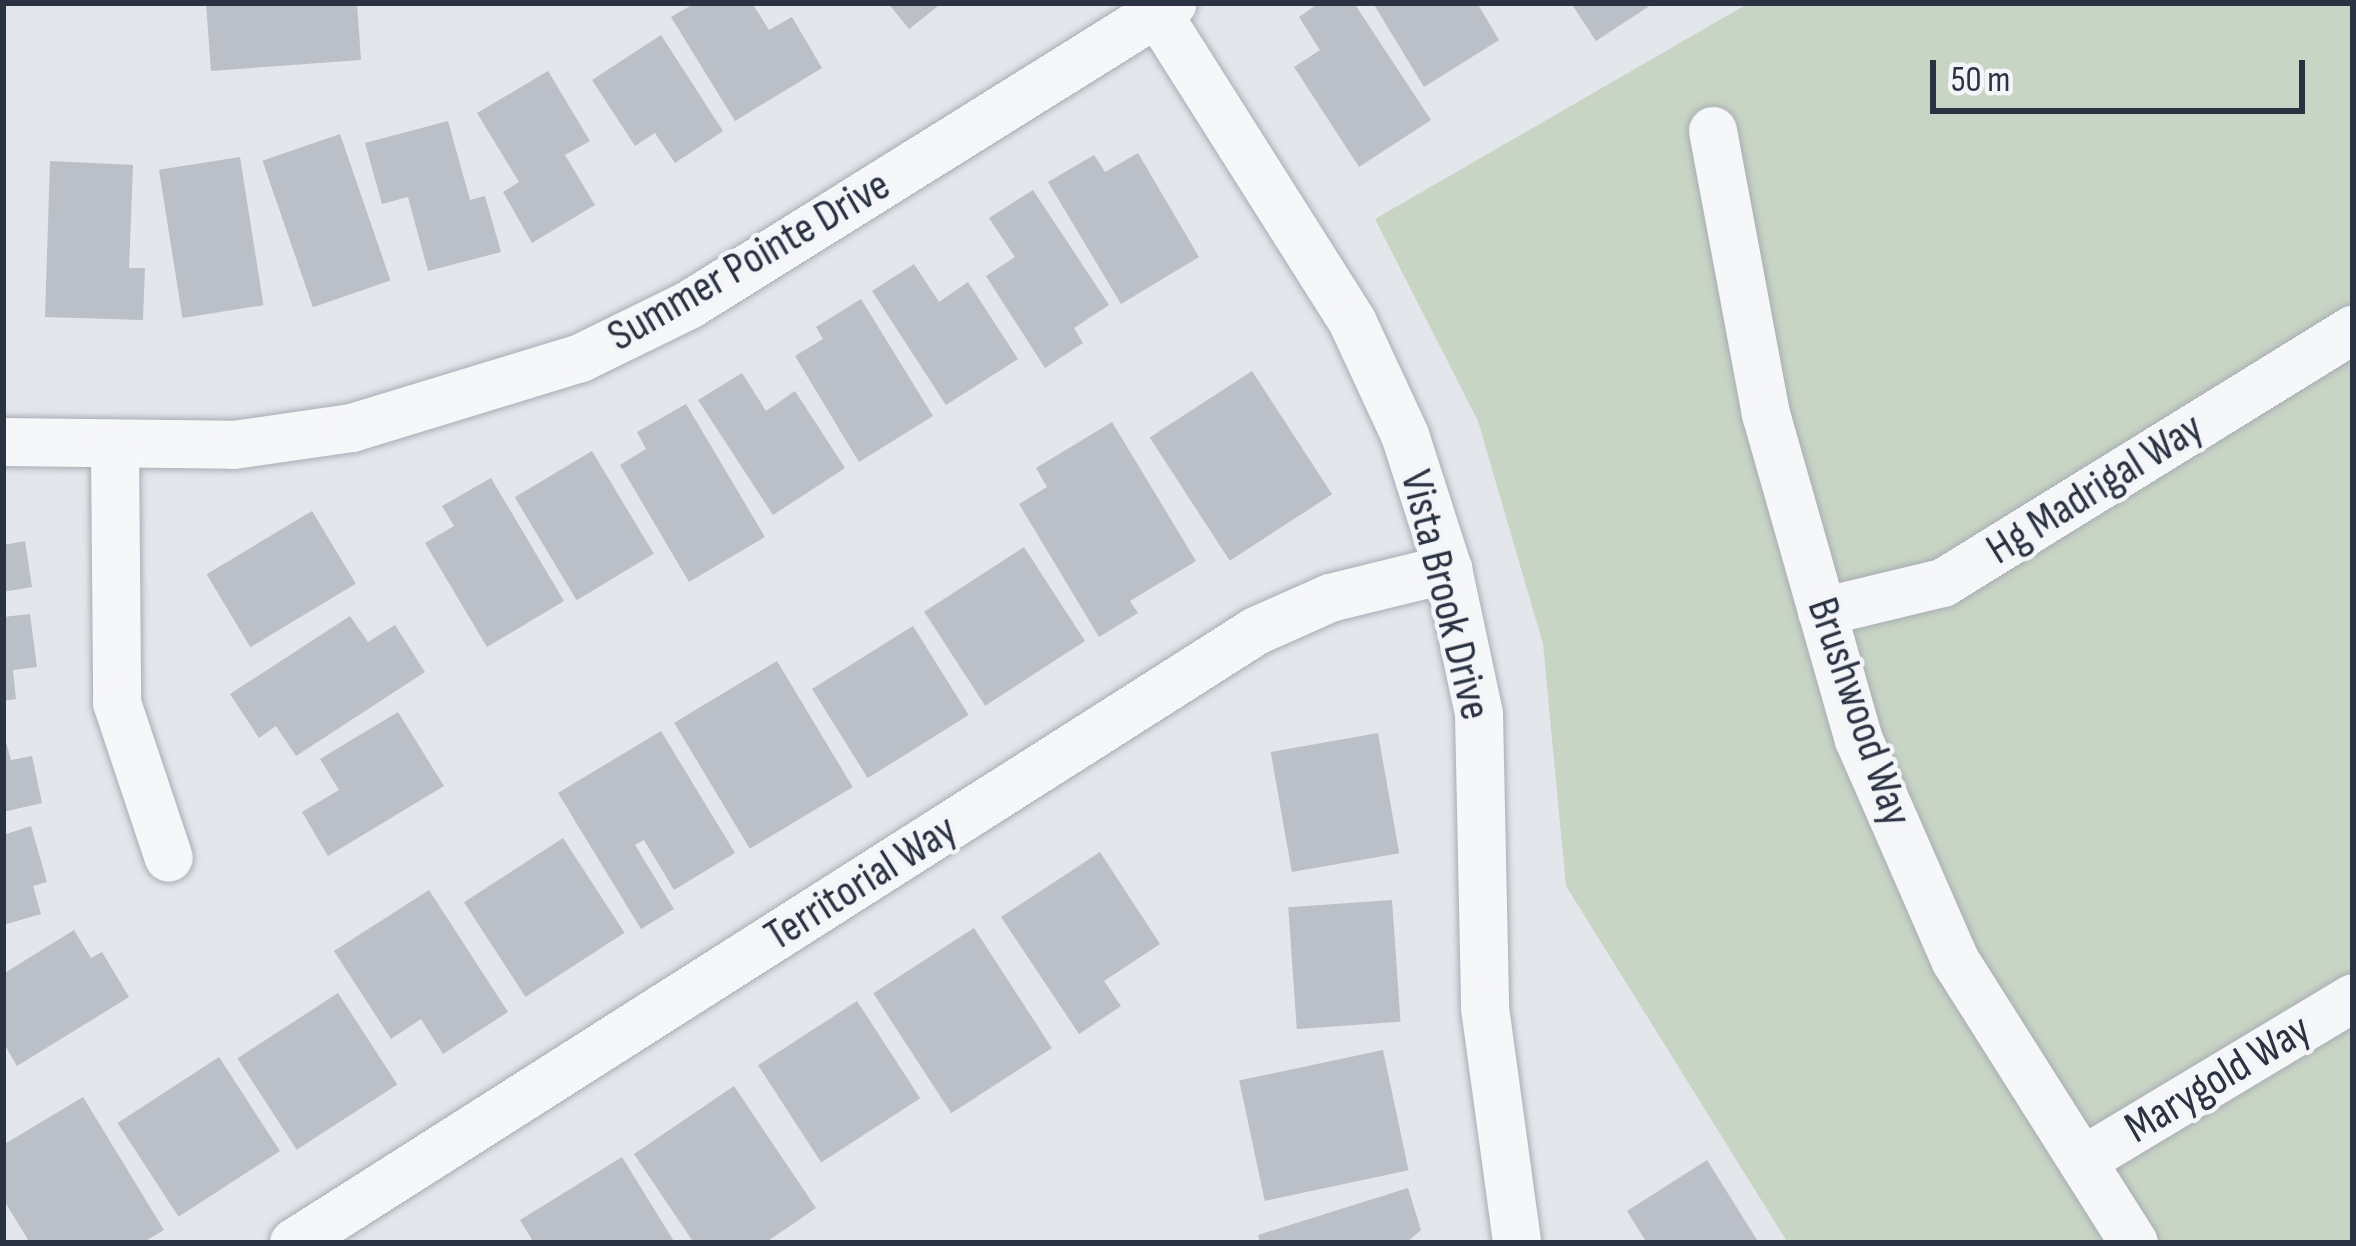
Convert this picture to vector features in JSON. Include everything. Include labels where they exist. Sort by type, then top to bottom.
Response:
[{"type":"street","name":"Summer Pointe Drive","points":[[3,442],[115,450],[352,428],[581,358],[689,305],[1161,6]]},
{"type":"street","name":"Vista Brook Drive","points":[[1161,6],[1353,323],[1405,435],[1448,569],[1479,714],[1485,1008],[1517,1243]]},
{"type":"street","name":"Brushwood Way","points":[[1713,131],[1766,414],[1858,740],[1955,959],[2134,1243]]},
{"type":"street","name":"Hg Madrigal Way","points":[[1822,611],[1942,583],[2353,329]]},
{"type":"street","points":[[115,450],[117,703],[170,858]]},
{"type":"street","name":"Territorial Way","points":[[294,1243],[1256,631],[1330,598],[1448,569]]},
{"type":"street","name":"Marygold Way","points":[[2082,1161],[2353,998]]},
{"type":"green space","points":[[1749,3],[2353,3],[2353,1243],[1788,1243],[1566,886],[1543,644],[1478,421],[1375,219]]},
{"type":"building","points":[[206,3],[357,3],[361,60],[211,71]]},
{"type":"building","points":[[695,3],[752,3],[769,30],[792,17],[822,68],[735,121],[671,17]]},
{"type":"building","points":[[888,3],[942,3],[909,29]]},
{"type":"building","points":[[1319,3],[1354,3],[1431,120],[1359,167],[1294,67],[1320,50],[1299,17]]},
{"type":"building","points":[[1373,3],[1477,3],[1499,40],[1424,87]]},
{"type":"building","points":[[1571,3],[1654,3],[1596,41]]},
{"type":"building","points":[[661,35],[723,131],[675,163],[655,133],[635,146],[592,80]]},
{"type":"building","points":[[548,71],[590,141],[565,155],[595,205],[532,243],[503,192],[519,182],[477,113]]},
{"type":"building","points":[[448,121],[470,200],[485,196],[501,252],[428,271],[408,197],[382,204],[365,143]]},
{"type":"building","points":[[340,134],[390,281],[313,307],[262,161]]},
{"type":"building","points":[[1138,153],[1199,257],[1121,304],[1048,182],[1094,155],[1105,172]]},
{"type":"building","points":[[240,157],[263,305],[182,318],[159,170]]},
{"type":"building","points":[[50,161],[133,165],[129,268],[145,268],[143,320],[45,317]]},
{"type":"building","points":[[1033,190],[1109,305],[1074,328],[1083,343],[1045,368],[986,276],[1015,257],[989,218]]},
{"type":"building","points":[[914,264],[939,302],[968,282],[1018,359],[946,405],[872,291]]},
{"type":"building","points":[[861,299],[933,416],[859,462],[795,356],[823,339],[816,327]]},
{"type":"building","points":[[1252,371],[1332,494],[1230,561],[1150,437]]},
{"type":"building","points":[[742,373],[766,411],[795,391],[845,468],[773,515],[698,400]]},
{"type":"building","points":[[686,404],[765,537],[689,582],[620,465],[646,449],[637,432]]},
{"type":"building","points":[[1112,422],[1196,561],[1130,601],[1138,613],[1099,637],[1019,504],[1047,487],[1036,468]]},
{"type":"building","points":[[592,451],[654,554],[577,600],[515,497]]},
{"type":"building","points":[[491,478],[564,601],[487,647],[425,543],[454,526],[442,506]]},
{"type":"building","points":[[312,511],[356,584],[250,647],[207,574]]},
{"type":"building","points":[[25,541],[32,587],[3,592],[3,545]]},
{"type":"building","points":[[1024,547],[1085,641],[985,706],[924,612]]},
{"type":"building","points":[[30,614],[37,667],[13,670],[16,699],[3,701],[3,617]]},
{"type":"building","points":[[350,616],[368,642],[395,625],[425,672],[296,756],[276,726],[259,738],[230,694]]},
{"type":"building","points":[[913,626],[969,715],[868,778],[812,689]]},
{"type":"building","points":[[777,661],[853,787],[750,849],[674,723]]},
{"type":"building","points":[[398,712],[444,786],[328,856],[302,812],[339,790],[320,759]]},
{"type":"building","points":[[3,731],[11,760],[32,756],[42,803],[3,812]]},
{"type":"building","points":[[661,731],[735,853],[674,890],[644,840],[635,845],[674,909],[641,929],[558,793]]},
{"type":"building","points":[[1378,733],[1399,853],[1292,872],[1271,752]]},
{"type":"building","points":[[31,826],[47,882],[33,886],[41,914],[3,925],[3,835]]},
{"type":"building","points":[[563,838],[625,933],[526,997],[464,902]]},
{"type":"building","points":[[1100,852],[1160,944],[1104,981],[1121,1006],[1079,1034],[1001,917]]},
{"type":"building","points":[[429,890],[508,1012],[443,1054],[421,1019],[391,1039],[334,951]]},
{"type":"building","points":[[1392,900],[1401,1022],[1297,1029],[1288,907]]},
{"type":"building","points":[[974,928],[1052,1048],[951,1113],[873,993]]},
{"type":"building","points":[[74,930],[91,958],[102,952],[129,997],[17,1066],[3,1042],[3,974]]},
{"type":"building","points":[[338,993],[397,1084],[297,1150],[237,1058]]},
{"type":"building","points":[[857,1001],[920,1098],[821,1163],[758,1065]]},
{"type":"building","points":[[1383,1050],[1409,1170],[1265,1201],[1239,1081]]},
{"type":"building","points":[[219,1057],[280,1151],[179,1217],[118,1123]]},
{"type":"building","points":[[734,1086],[816,1208],[765,1243],[694,1243],[634,1154]]},
{"type":"building","points":[[83,1097],[164,1230],[142,1243],[30,1243],[3,1199],[3,1145]]},
{"type":"building","points":[[622,1157],[675,1243],[534,1243],[520,1220]]},
{"type":"building","points":[[1707,1160],[1759,1243],[1647,1243],[1627,1211]]},
{"type":"building","points":[[1408,1188],[1421,1230],[1406,1243],[1260,1243],[1258,1235]]}]
